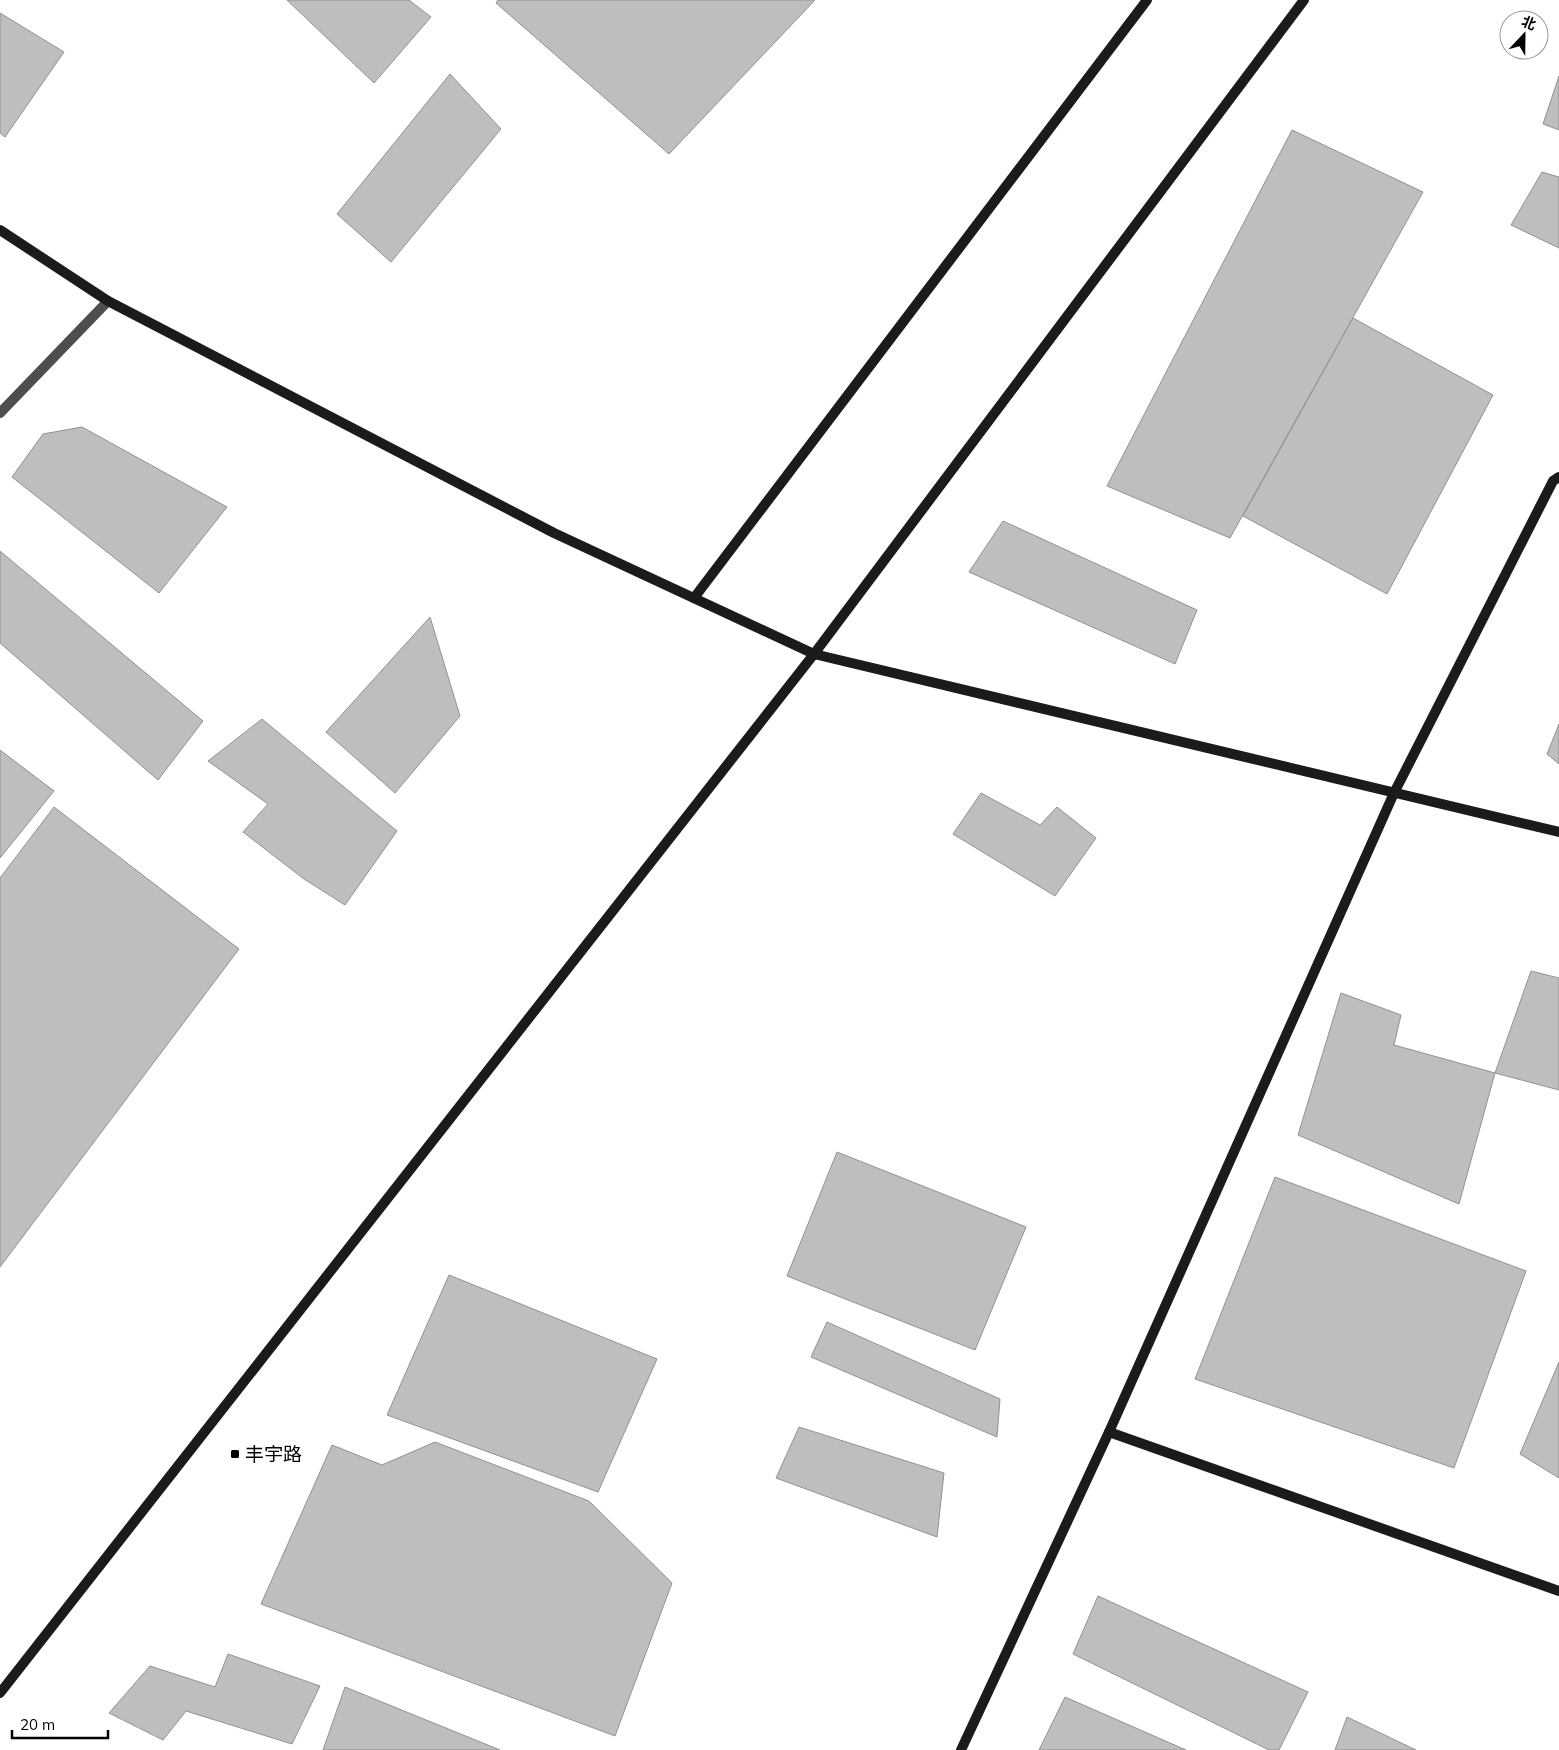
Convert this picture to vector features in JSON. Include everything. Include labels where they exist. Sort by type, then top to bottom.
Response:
[{"type":"street","points":[[694,598],[1147,0]]},
{"type":"street","points":[[0,1693],[814,654],[1304,0]]},
{"type":"street","points":[[0,230],[108,301],[554,533],[814,654],[1559,832]]},
{"type":"street","points":[[0,413],[108,301]]},
{"type":"street","points":[[961,1750],[1109,1432],[1394,793],[1553,480],[1559,477]]},
{"type":"street","points":[[1109,1432],[1559,1591]]},
{"type":"building","points":[[287,0],[409,0],[431,17],[374,83]]},
{"type":"building","points":[[498,0],[815,0],[669,154],[496,3]]},
{"type":"building","points":[[0,13],[64,52],[5,137],[0,133]]},
{"type":"building","points":[[450,74],[501,129],[391,262],[337,214]]},
{"type":"building","points":[[1559,76],[1559,130],[1543,124]]},
{"type":"building","points":[[1292,130],[1423,192],[1230,538],[1107,486]]},
{"type":"building","points":[[1542,172],[1559,177],[1559,248],[1511,225]]},
{"type":"building","points":[[1353,318],[1493,395],[1387,594],[1243,516]]},
{"type":"building","points":[[82,427],[227,507],[159,593],[12,477],[43,434]]},
{"type":"building","points":[[1003,521],[1197,610],[1175,664],[969,572]]},
{"type":"building","points":[[0,551],[203,721],[158,780],[0,643]]},
{"type":"building","points":[[430,617],[460,716],[395,793],[326,732]]},
{"type":"building","points":[[262,719],[397,831],[345,905],[304,879],[243,832],[268,804],[208,761]]},
{"type":"building","points":[[1559,724],[1559,764],[1547,754]]},
{"type":"building","points":[[0,750],[54,791],[0,858]]},
{"type":"building","points":[[981,793],[1040,825],[1057,807],[1096,838],[1055,896],[953,834]]},
{"type":"building","points":[[54,807],[239,949],[0,1267],[0,878]]},
{"type":"building","points":[[1531,971],[1559,978],[1559,1090],[1495,1073]]},
{"type":"building","points":[[1341,993],[1401,1015],[1394,1045],[1495,1073],[1459,1204],[1298,1135]]},
{"type":"building","points":[[837,1152],[1026,1227],[975,1350],[787,1276]]},
{"type":"building","points":[[1275,1177],[1526,1271],[1454,1468],[1195,1379]]},
{"type":"building","points":[[449,1275],[657,1359],[598,1492],[387,1415]]},
{"type":"building","points":[[827,1322],[1000,1399],[997,1437],[811,1357]]},
{"type":"building","points":[[1559,1362],[1559,1478],[1520,1454]]},
{"type":"building","points":[[799,1427],[944,1473],[937,1537],[776,1478]]},
{"type":"building","points":[[435,1442],[589,1501],[672,1583],[615,1736],[261,1604],[332,1445],[382,1465]]},
{"type":"building","points":[[1098,1596],[1308,1692],[1279,1750],[1269,1750],[1073,1654]]},
{"type":"building","points":[[228,1654],[320,1686],[292,1744],[186,1711],[163,1740],[109,1713],[150,1666],[215,1687]]},
{"type":"building","points":[[345,1687],[500,1750],[323,1750]]},
{"type":"building","points":[[1065,1697],[1186,1750],[1039,1750]]},
{"type":"building","points":[[1347,1717],[1416,1750],[1335,1750]]},
{"type":"place","name":"丰宇路","points":[[235,1454]]}]
